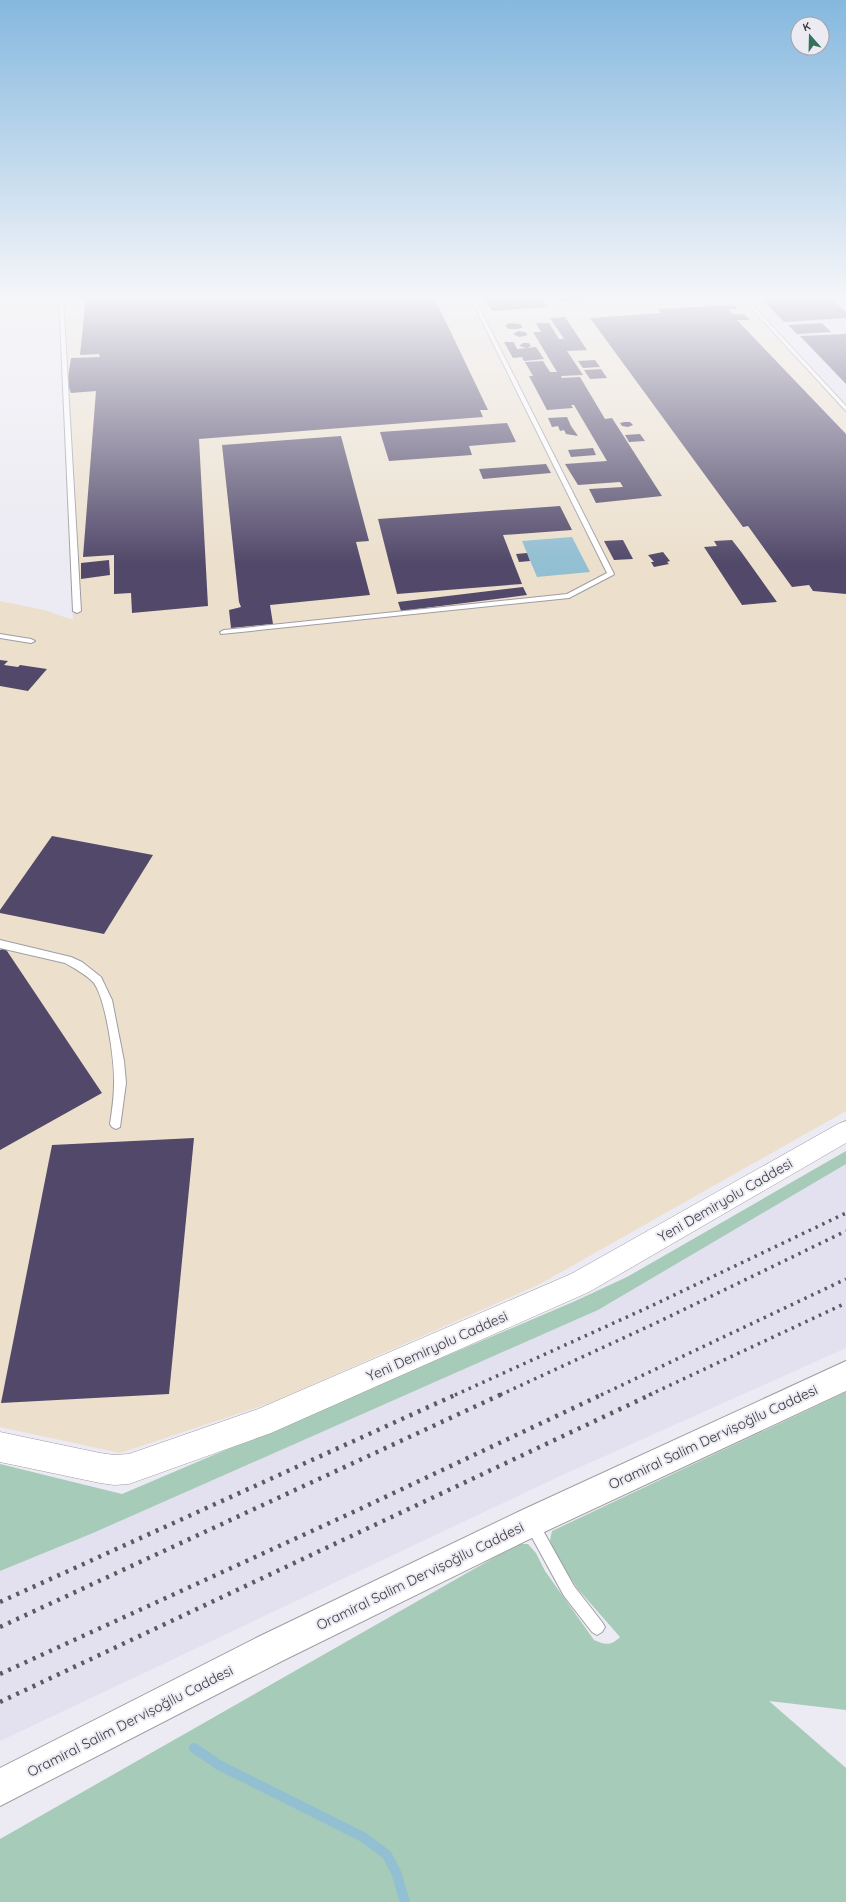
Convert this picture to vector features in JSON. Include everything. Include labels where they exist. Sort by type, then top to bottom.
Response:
[{"type":"street","name":"Yeni Demiryolu Caddesi","points":[[0,1447],[100,1468],[114,1470],[129,1469],[170,1456],[261,1423],[580,1283],[846,1131]]},
{"type":"street","name":"Oramiral Salim Dervişoğllu Caddesi","points":[[0,1788],[270,1649],[531,1522],[846,1376]]},
{"type":"lane","points":[[66,386],[77,611]]},
{"type":"lane","points":[[224,632],[569,596],[611,574],[517,386]]},
{"type":"lane","points":[[825,386],[846,409]]},
{"type":"lane","points":[[0,636],[31,641]]},
{"type":"lane","points":[[0,944],[67,960],[78,965],[97,980],[107,1000],[118,1061],[120,1083],[116,1124]]},
{"type":"lane","points":[[531,1522],[569,1591],[597,1628]]},
{"type":"shaded area","points":[[62,386],[829,386],[846,404],[846,1111],[540,1284],[273,1402],[120,1453],[0,1427],[0,601],[44,610],[73,620]]},
{"type":"shaded area","points":[[829,386],[846,386],[846,404]]},
{"type":"shaded area","points":[[846,1164],[846,1348],[558,1477],[0,1741],[0,1571],[93,1533],[598,1310]]},
{"type":"green space","points":[[846,1151],[846,1164],[598,1310],[93,1533],[0,1571],[0,1464],[122,1494],[573,1302],[627,1277]]},
{"type":"green space","points":[[846,1392],[846,1710],[769,1701],[846,1768],[846,1902],[0,1902],[0,1839],[518,1544],[528,1544],[536,1553],[545,1571],[594,1640],[605,1644],[614,1642],[620,1637],[577,1588],[554,1552],[550,1540],[552,1531]]},
{"type":"water","points":[[572,537],[590,572],[537,577],[522,541]]},
{"type":"building","points":[[68,386],[476,386],[488,410],[480,410],[483,417],[199,439],[208,606],[132,613],[131,593],[114,594],[114,555],[83,557],[96,391],[71,393]]},
{"type":"building","points":[[534,386],[585,386],[605,419],[612,418],[662,496],[596,503],[589,489],[623,487],[620,482],[578,485],[565,464],[607,461],[574,405],[571,405],[573,408],[547,410]]},
{"type":"building","points":[[640,386],[800,386],[846,434],[846,594],[813,591],[809,585],[792,587],[748,526],[743,527]]},
{"type":"building","points":[[567,417],[578,436],[566,434],[564,430],[560,431],[558,426],[552,427],[548,418]]},
{"type":"building","points":[[630,422],[633,425],[628,427],[622,426],[620,423]]},
{"type":"building","points":[[507,423],[516,442],[469,446],[472,455],[389,461],[380,432]]},
{"type":"building","points":[[640,434],[645,441],[629,442],[625,435]]},
{"type":"building","points":[[341,436],[369,541],[356,542],[370,595],[270,605],[273,624],[231,628],[229,610],[241,607],[239,602],[222,445]]},
{"type":"building","points":[[593,448],[596,455],[571,457],[568,450]]},
{"type":"building","points":[[546,464],[551,473],[483,479],[479,469]]},
{"type":"building","points":[[560,506],[572,530],[503,535],[522,584],[397,594],[378,519]]},
{"type":"building","points":[[623,540],[633,559],[614,560],[604,541]]},
{"type":"building","points":[[732,540],[777,602],[742,605],[704,547],[717,546],[714,541]]},
{"type":"building","points":[[663,552],[670,561],[667,562],[669,564],[654,567],[651,562],[654,562],[648,555]]},
{"type":"building","points":[[527,553],[530,561],[519,562],[516,554]]},
{"type":"building","points":[[109,560],[110,575],[81,579],[81,563]]},
{"type":"building","points":[[523,587],[527,595],[401,611],[398,602]]},
{"type":"building","points":[[0,660],[8,661],[4,665],[18,667],[20,665],[47,669],[28,691],[0,686]]},
{"type":"building","points":[[52,836],[153,855],[104,934],[0,913],[0,910]]},
{"type":"building","points":[[5,948],[102,1093],[0,1150],[0,950]]},
{"type":"building","points":[[194,1138],[169,1394],[1,1403],[52,1145]]},
{"type":"waterway","points":[[194,1748],[219,1765],[363,1837],[387,1855],[396,1872],[405,1902]]},
{"type":"railway","points":[[455,1395],[649,1307],[846,1213]]},
{"type":"railway","points":[[500,1395],[658,1322],[846,1231]]},
{"type":"railway","points":[[601,1395],[846,1279]]},
{"type":"railway","points":[[649,1395],[846,1303]]},
{"type":"railway","points":[[0,1602],[457,1394]]},
{"type":"railway","points":[[0,1627],[502,1394]]},
{"type":"railway","points":[[0,1674],[362,1508],[603,1394]]},
{"type":"railway","points":[[0,1702],[652,1394]]}]
